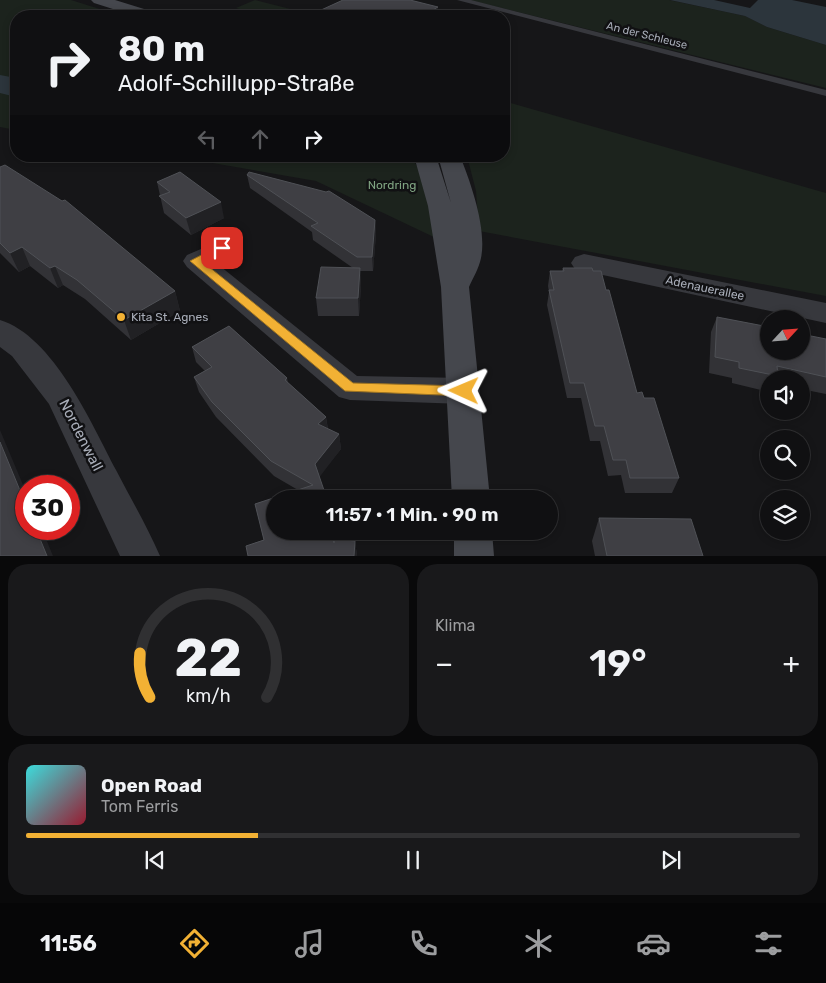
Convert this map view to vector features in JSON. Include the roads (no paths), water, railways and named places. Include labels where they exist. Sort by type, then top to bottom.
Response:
[{"type":"main road","points":[[98,0],[131,10]]},
{"type":"main road","points":[[426,162],[440,206],[456,287],[470,490]]},
{"type":"main road","points":[[451,162],[461,191],[469,243],[468,259],[456,287]]},
{"type":"main road","points":[[473,540],[474,556]]},
{"type":"street","points":[[222,248],[196,261],[350,388],[464,391]]},
{"type":"street","name":"Adenauerallee","points":[[584,263],[826,313]]},
{"type":"street","name":"Nordenwall","points":[[0,331],[23,348],[62,396],[140,556]]},
{"type":"lane","name":"An der Schleuse","points":[[461,0],[501,10]]},
{"type":"lane","name":"An der Schleuse","points":[[510,12],[826,92]]},
{"type":"place","name":"Kita St. Agnes","points":[[121,317]]},
{"type":"park label","name":"Nordring","points":[[392,185]]}]
